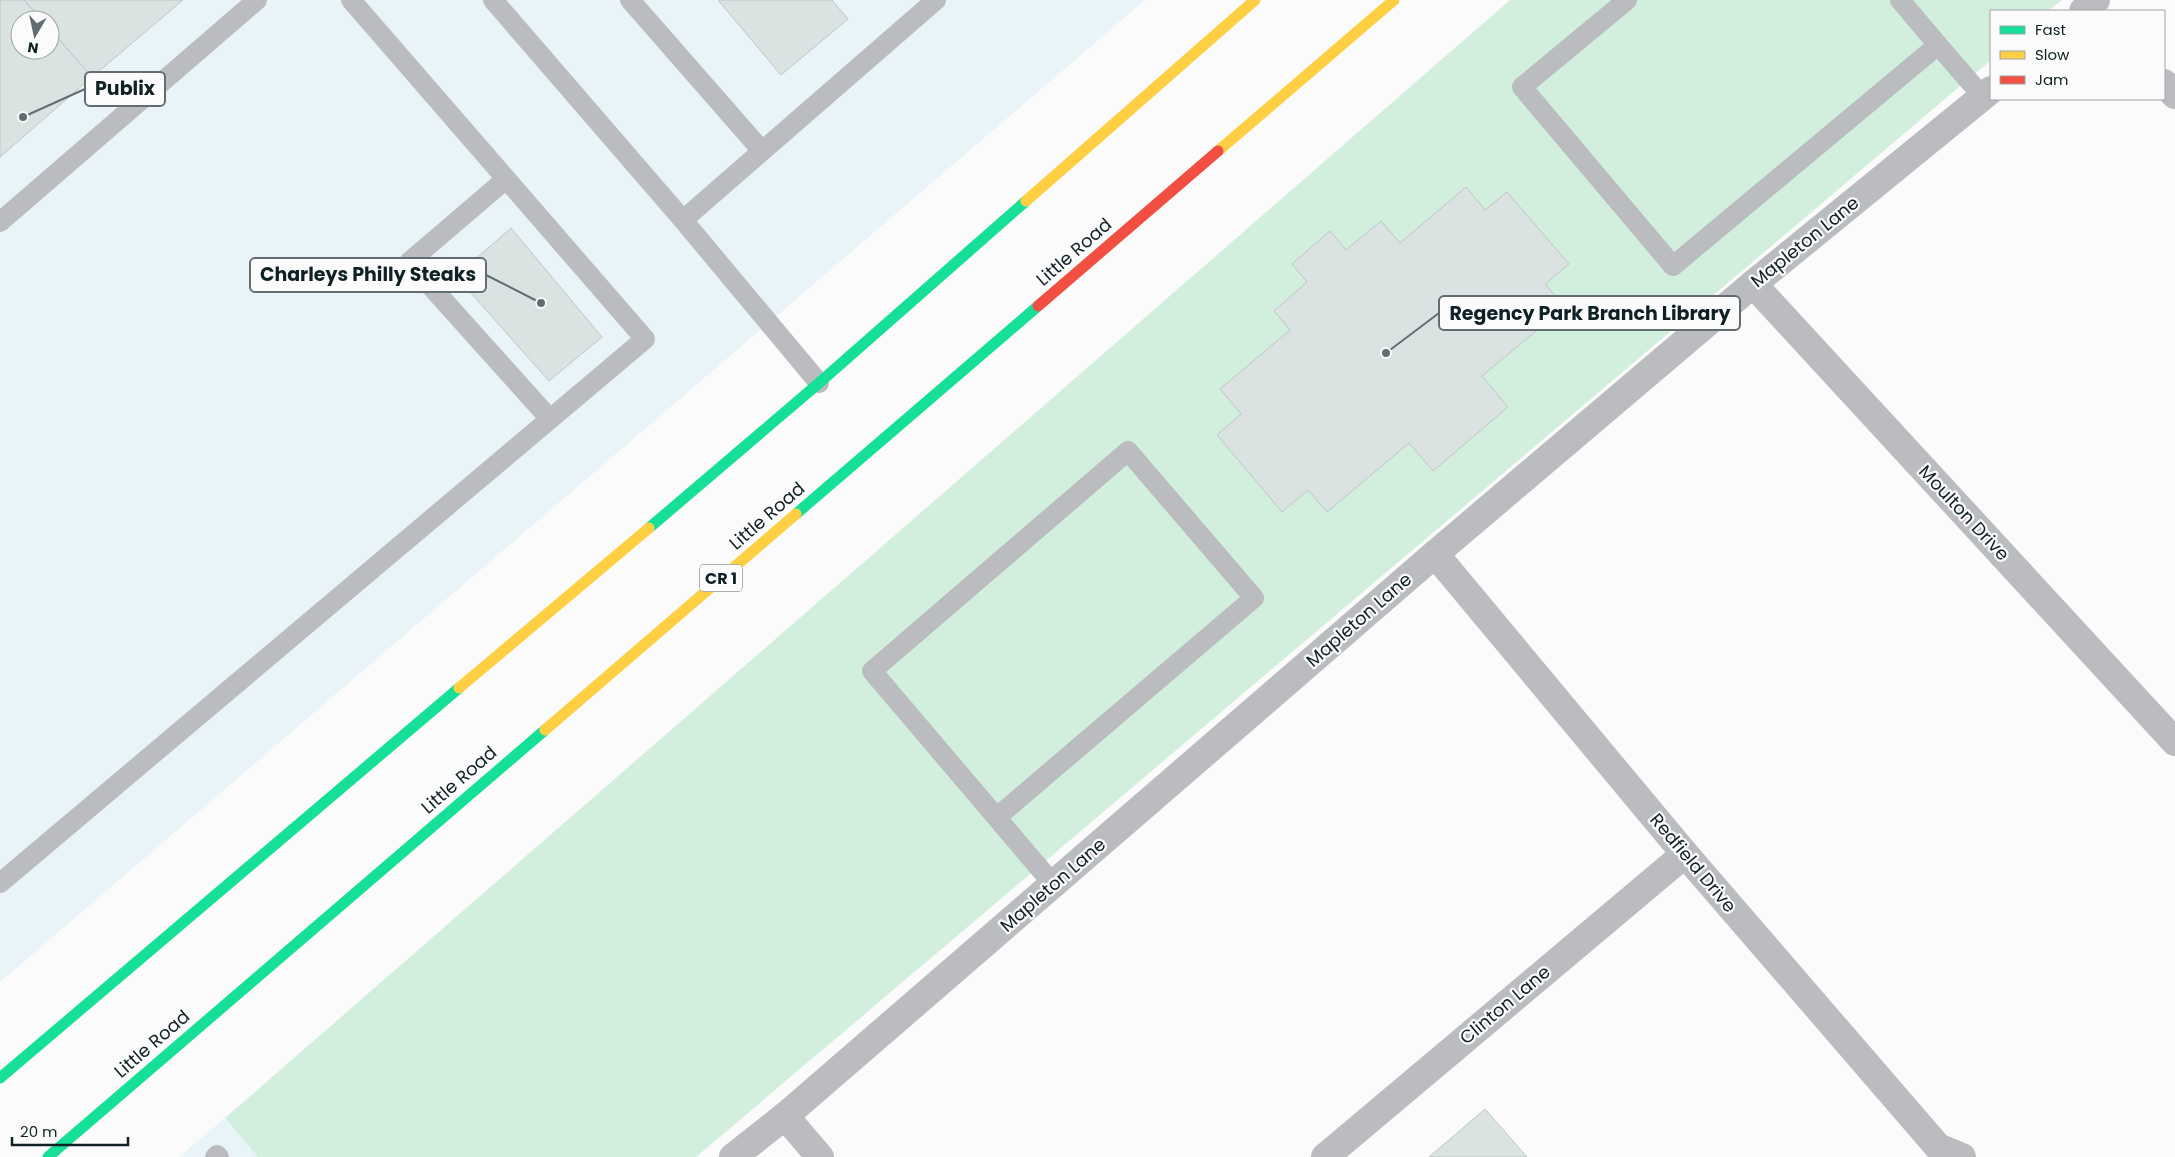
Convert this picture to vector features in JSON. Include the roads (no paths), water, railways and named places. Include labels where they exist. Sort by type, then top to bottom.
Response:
[{"type":"main road","points":[[0,1078],[819,383],[1255,0]]},
{"type":"main road","name":"Little Road","points":[[48,1157],[1394,0]]},
{"type":"street","points":[[2165,84],[2175,95]]},
{"type":"street","name":"Mapleton Lane","points":[[733,1157],[785,1116],[1435,554],[1753,284],[1987,93]]},
{"type":"street","name":"Moulton Drive","points":[[1753,284],[2175,742]]},
{"type":"street","name":"Redfield Drive","points":[[1435,554],[1684,854],[1938,1147],[1962,1157]]},
{"type":"street","name":"Clinton Lane","points":[[1325,1157],[1684,854]]},
{"type":"street","points":[[785,1116],[820,1157]]},
{"type":"lane","points":[[0,222],[258,0]]},
{"type":"lane","points":[[0,883],[645,339],[351,0]]},
{"type":"lane","points":[[493,0],[683,220],[819,383]]},
{"type":"lane","points":[[630,0],[762,151]]},
{"type":"lane","points":[[1900,0],[1938,45],[1987,93]]},
{"type":"lane","points":[[683,220],[934,1]]},
{"type":"lane","points":[[1614,4],[1522,88],[1673,266],[1938,45]]},
{"type":"lane","points":[[506,179],[409,262],[550,419]]},
{"type":"lane","points":[[997,817],[1254,598],[1128,451],[872,670],[1053,884]]},
{"type":"lane","points":[[215,1157],[217,1155],[219,1157]]},
{"type":"place","name":"Publix","points":[[23,117]]},
{"type":"place","name":"Charleys Philly Steaks","points":[[541,303]]},
{"type":"place","name":"Regency Park Branch Library","points":[[1386,353]]}]
